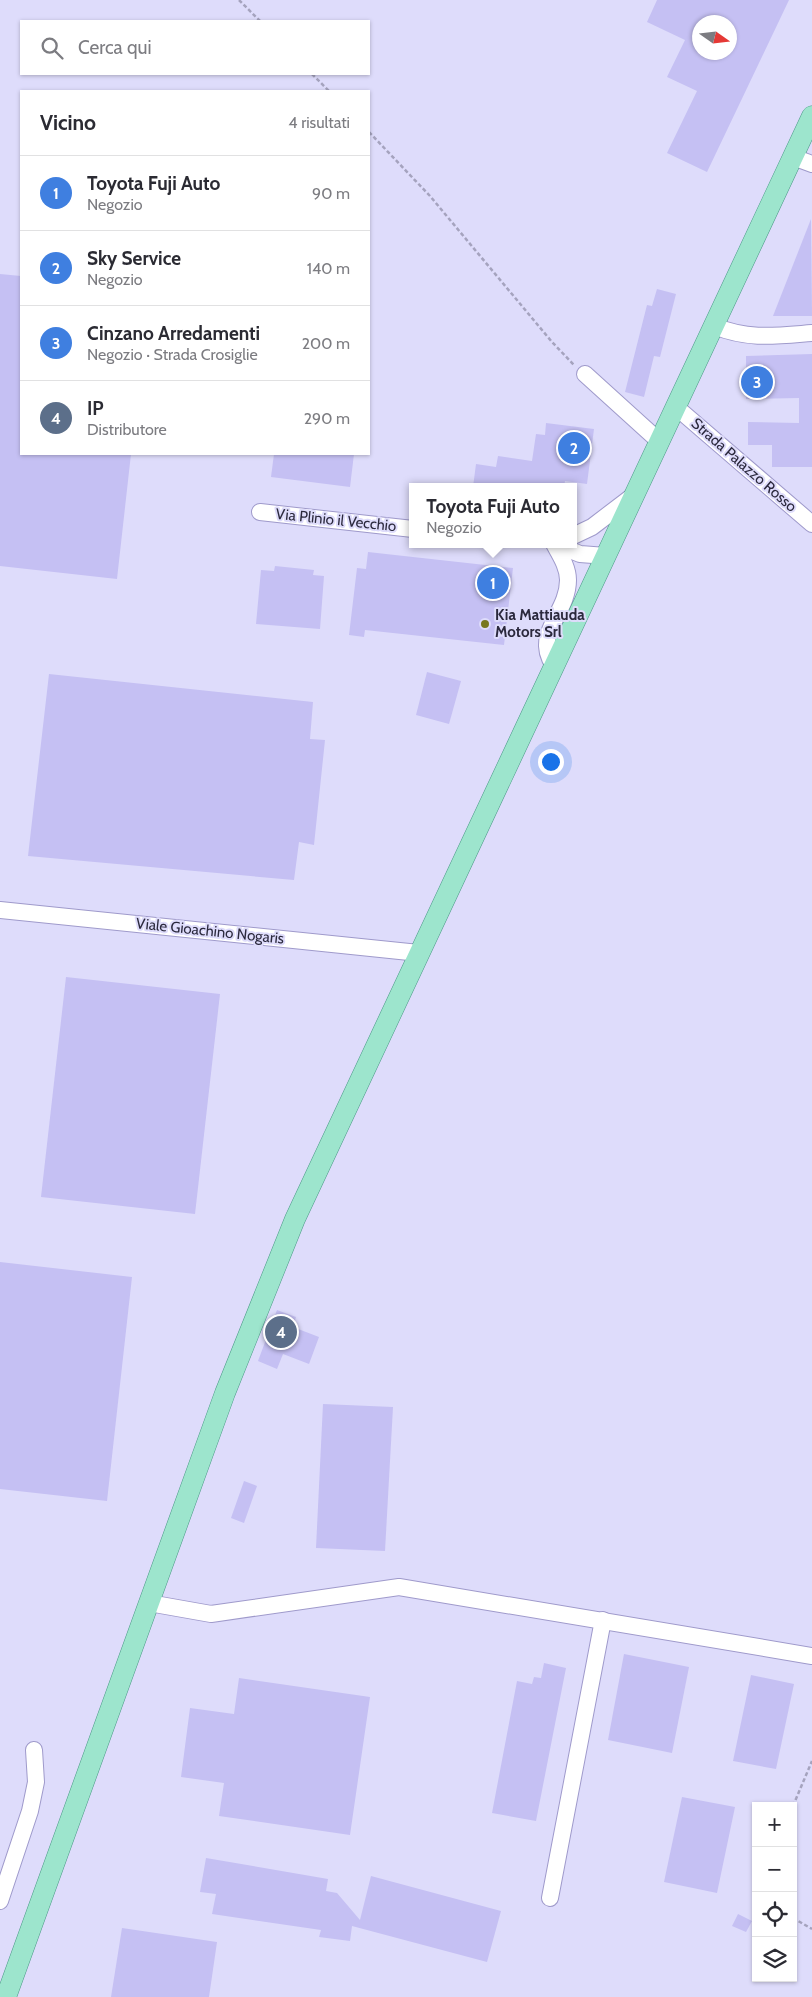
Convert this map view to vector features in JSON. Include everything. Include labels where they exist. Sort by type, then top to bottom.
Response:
[{"type":"main road","points":[[6,1997],[225,1393],[292,1227],[419,952],[812,116]]},
{"type":"street","points":[[793,157],[812,164]]},
{"type":"street","points":[[714,326],[735,334],[762,338],[812,333]]},
{"type":"street","points":[[585,374],[660,442]]},
{"type":"street","name":"Strada Palazzo Rosso","points":[[676,406],[812,524]]},
{"type":"street","points":[[577,534],[592,527],[634,495]]},
{"type":"street","name":"Via Plinio il Vecchio","points":[[260,512],[409,528]]},
{"type":"street","points":[[577,543],[588,544],[606,556]]},
{"type":"street","points":[[554,666],[546,652],[546,641],[560,610],[568,579],[564,564],[556,548]]},
{"type":"street","points":[[564,548],[580,554],[606,556]]},
{"type":"street","name":"Viale Gioachino Nogaris","points":[[0,910],[419,952]]},
{"type":"street","points":[[149,1603],[211,1614],[399,1587],[812,1656]]},
{"type":"street","points":[[550,1898],[603,1620]]},
{"type":"street","points":[[0,1901],[30,1811],[36,1782],[34,1750]]},
{"type":"path","points":[[239,0],[259,20]]},
{"type":"path","points":[[313,75],[328,90]]},
{"type":"path","points":[[370,133],[430,196],[552,342],[585,374]]},
{"type":"path","points":[[795,1802],[812,1761]]},
{"type":"path","points":[[797,1920],[812,1929]]},
{"type":"building","points":[[657,0],[789,0],[707,172],[667,153],[697,91],[667,77],[685,40],[647,22]]},
{"type":"building","points":[[811,219],[812,316],[773,316]]},
{"type":"building","points":[[0,274],[20,276],[20,455],[131,455],[117,579],[0,566]]},
{"type":"building","points":[[657,289],[676,294],[660,357],[654,356],[644,397],[625,392],[647,305],[652,306]]},
{"type":"building","points":[[812,354],[812,467],[772,467],[772,445],[748,445],[748,422],[799,423],[799,398],[746,399],[746,356]]},
{"type":"building","points":[[546,423],[594,429],[587,484],[565,481],[565,483],[474,483],[476,464],[496,467],[498,456],[532,461],[536,434],[545,435]]},
{"type":"building","points":[[274,455],[354,455],[350,487],[271,477]]},
{"type":"building","points":[[368,552],[513,568],[504,645],[365,630],[364,637],[349,635],[357,568],[366,569]]},
{"type":"building","points":[[275,566],[314,570],[313,575],[324,576],[320,629],[256,624],[261,570],[274,571]]},
{"type":"building","points":[[427,672],[461,681],[449,724],[416,715]]},
{"type":"building","points":[[49,674],[313,702],[310,739],[325,740],[314,845],[299,842],[294,880],[28,856]]},
{"type":"building","points":[[66,977],[220,994],[195,1214],[41,1197]]},
{"type":"building","points":[[0,1262],[132,1277],[107,1501],[0,1489]]},
{"type":"building","points":[[277,1310],[296,1317],[293,1327],[319,1337],[309,1364],[283,1354],[277,1369],[258,1361]]},
{"type":"building","points":[[323,1404],[393,1407],[385,1551],[316,1548]]},
{"type":"building","points":[[244,1481],[257,1486],[244,1523],[231,1518]]},
{"type":"building","points":[[624,1654],[689,1667],[672,1753],[608,1740]]},
{"type":"building","points":[[544,1663],[566,1668],[536,1821],[492,1813],[517,1681],[532,1684],[534,1677],[541,1678]]},
{"type":"building","points":[[751,1675],[794,1684],[776,1769],[733,1761]]},
{"type":"building","points":[[239,1678],[370,1697],[350,1835],[219,1816],[224,1783],[181,1777],[190,1708],[234,1714]]},
{"type":"building","points":[[682,1797],[735,1807],[717,1893],[664,1882]]},
{"type":"building","points":[[206,1858],[328,1879],[326,1891],[337,1893],[360,1920],[371,1876],[501,1911],[487,1962],[352,1926],[350,1941],[319,1937],[321,1930],[212,1914],[216,1894],[200,1892]]},
{"type":"building","points":[[738,1914],[752,1921],[746,1932],[732,1926]]},
{"type":"building","points":[[122,1928],[217,1942],[209,1997],[111,1997]]},
{"type":"place","name":"Cinzano Arredamenti","points":[[757,382]]},
{"type":"place","name":"Sky Service","points":[[574,448]]},
{"type":"place","name":"Toyota Fuji Auto","points":[[493,583]]},
{"type":"place","name":"Kia Mattiauda Motors Srl","points":[[485,624]]},
{"type":"place","name":"IP","points":[[281,1332]]}]
